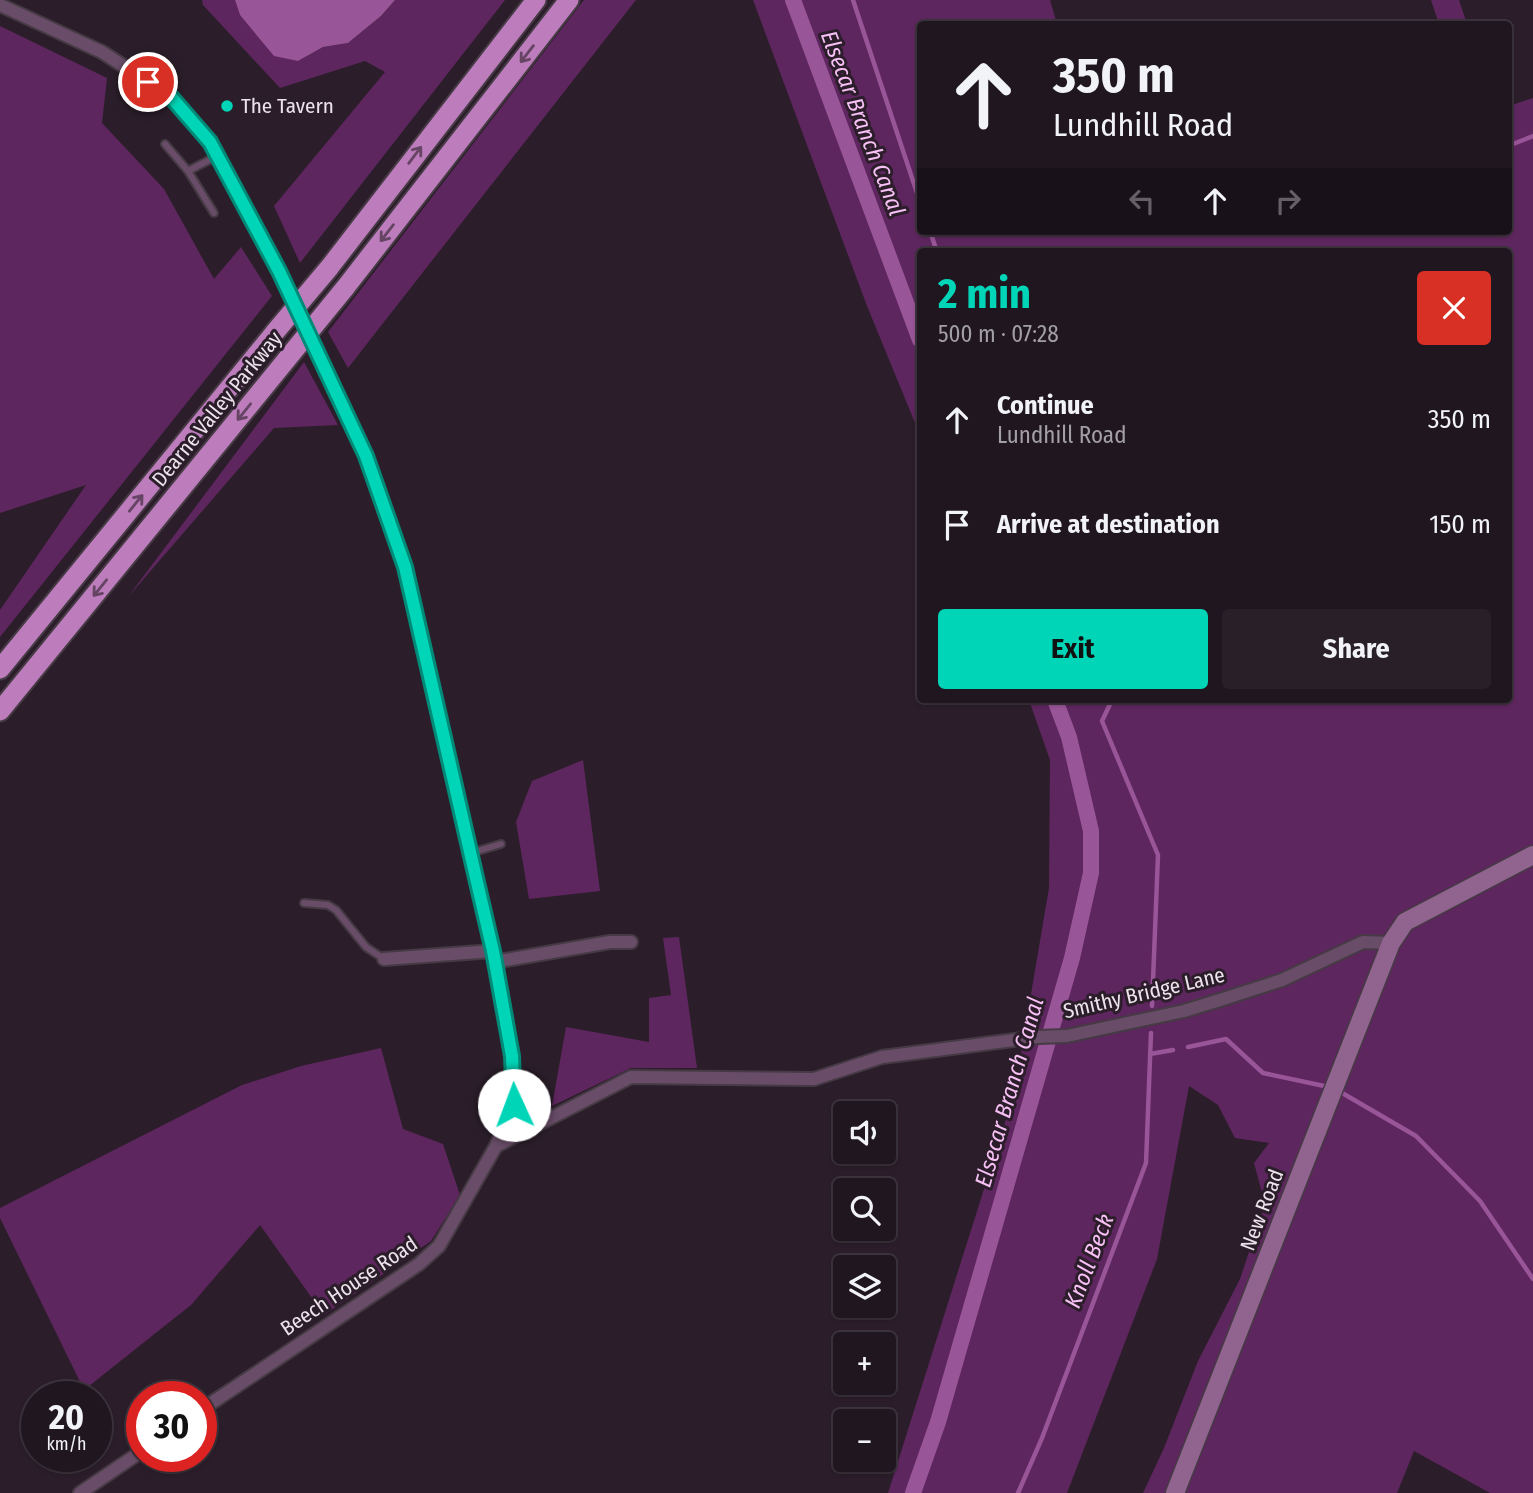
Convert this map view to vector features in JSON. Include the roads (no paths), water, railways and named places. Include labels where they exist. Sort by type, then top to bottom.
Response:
[{"type":"highway","name":"Dearne Valley Parkway","points":[[0,669],[329,268],[536,0]]},
{"type":"highway","name":"Dearne Valley Parkway","points":[[0,710],[345,288],[569,0]]},
{"type":"main road","points":[[1391,943],[1405,922],[1533,855]]},
{"type":"main road","name":"New Road","points":[[1175,1493],[1391,943]]},
{"type":"street","name":"Beech House Road","points":[[0,5],[102,52],[171,97],[210,142],[279,271],[366,456],[405,567],[494,957],[512,1056],[514,1105],[496,1146],[439,1246],[419,1264],[217,1399]]},
{"type":"street","points":[[384,959],[494,957],[610,942],[631,942]]},
{"type":"street","name":"Smithy Bridge Lane","points":[[496,1146],[631,1077],[814,1079],[882,1057],[1037,1037],[1067,1036],[1184,1011],[1220,1000],[1282,979],[1363,942],[1391,943]]},
{"type":"street","points":[[80,1493],[126,1462]]},
{"type":"lane","points":[[165,144],[188,171],[214,213]]},
{"type":"lane","points":[[188,171],[217,156]]},
{"type":"lane","points":[[471,853],[501,844]]},
{"type":"lane","points":[[304,903],[328,905],[336,910],[366,947],[384,959]]},
{"type":"waterway","name":"Elsecar Branch Canal","points":[[793,0],[917,332]]},
{"type":"waterway","name":"Knoll Beck","points":[[853,0],[917,193]]},
{"type":"waterway","points":[[1512,144],[1533,136]]},
{"type":"waterway","name":"Knoll Beck","points":[[931,235],[936,248]]},
{"type":"waterway","name":"Elsecar Branch Canal","points":[[913,1493],[938,1422],[1072,958],[1091,873],[1091,831],[1069,737],[1056,703]]},
{"type":"waterway","name":"Knoll Beck","points":[[1111,703],[1102,721],[1158,855],[1152,1006]]},
{"type":"waterway","name":"Knoll Beck","points":[[1018,1493],[1042,1438],[1146,1163],[1151,1033]]},
{"type":"waterway","points":[[1188,1047],[1226,1039],[1263,1073],[1329,1087]]},
{"type":"waterway","points":[[1150,1054],[1173,1050]]},
{"type":"waterway","points":[[1337,1090],[1416,1136],[1480,1201],[1533,1279]]},
{"type":"place","name":"The Tavern","points":[[227,106]]}]
